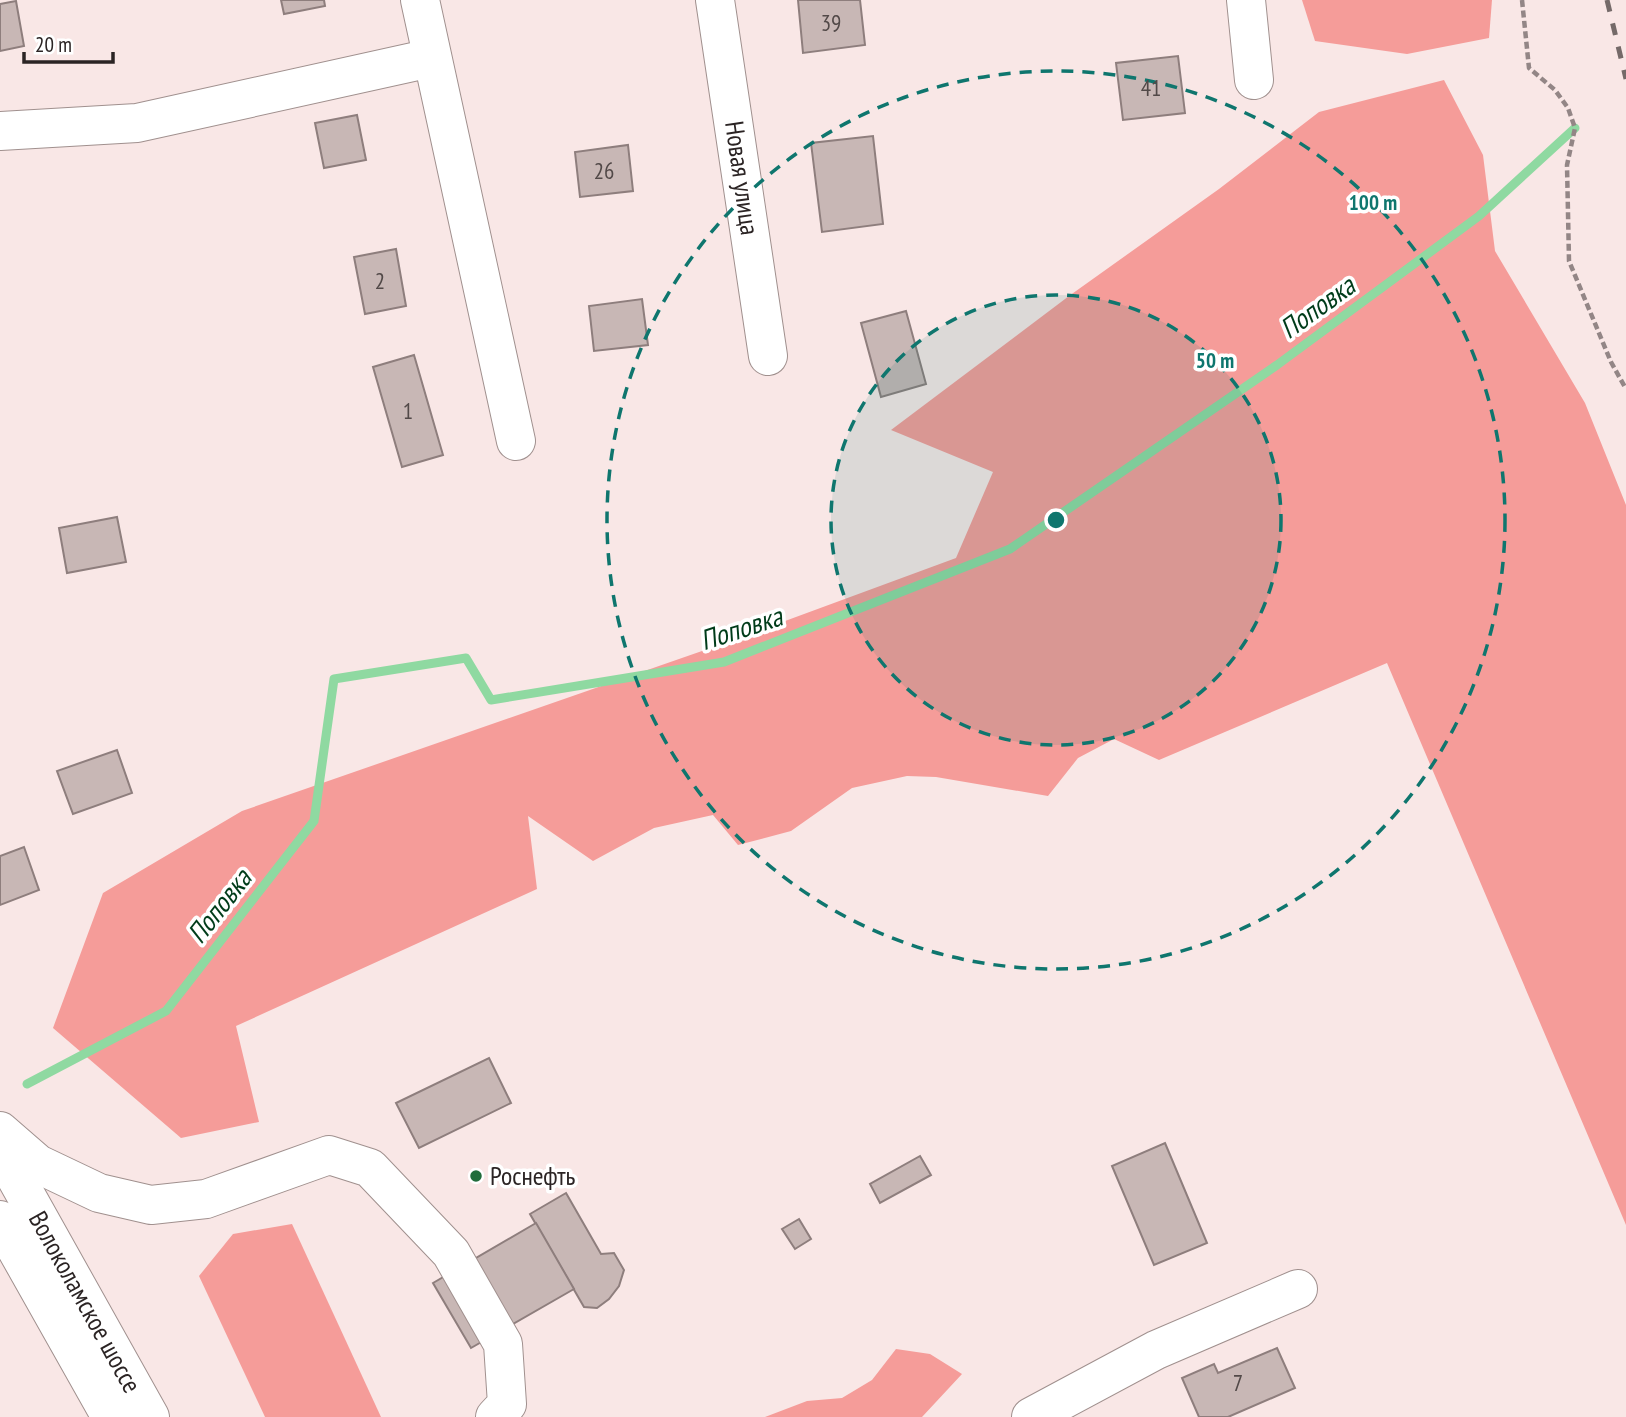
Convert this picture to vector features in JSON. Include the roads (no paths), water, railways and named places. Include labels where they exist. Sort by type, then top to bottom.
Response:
[{"type":"street","points":[[419,0],[516,441]]},
{"type":"street","name":"Новая улица","points":[[715,0],[768,356]]},
{"type":"street","points":[[1246,0],[1254,80]]},
{"type":"street","points":[[0,131],[137,123],[431,58]]},
{"type":"street","points":[[0,1131],[38,1164],[99,1193],[151,1205],[206,1199],[329,1155],[370,1168],[451,1253],[503,1345],[507,1404],[495,1417]]},
{"type":"street","name":"Волоколамское шоссе","points":[[0,1149],[150,1417]]},
{"type":"street","name":"Волоколамское шоссе","points":[[0,1220],[111,1417]]},
{"type":"street","points":[[1031,1417],[1156,1350],[1298,1289]]},
{"type":"waterway","name":"Поповка","points":[[27,1084],[166,1011],[314,821],[334,679],[466,658],[491,700],[724,662],[1010,549],[1277,365],[1479,216],[1575,128]]},
{"type":"railway","points":[[1607,0],[1626,79]]},
{"type":"place","name":"Роснефть","points":[[476,1176]]}]
